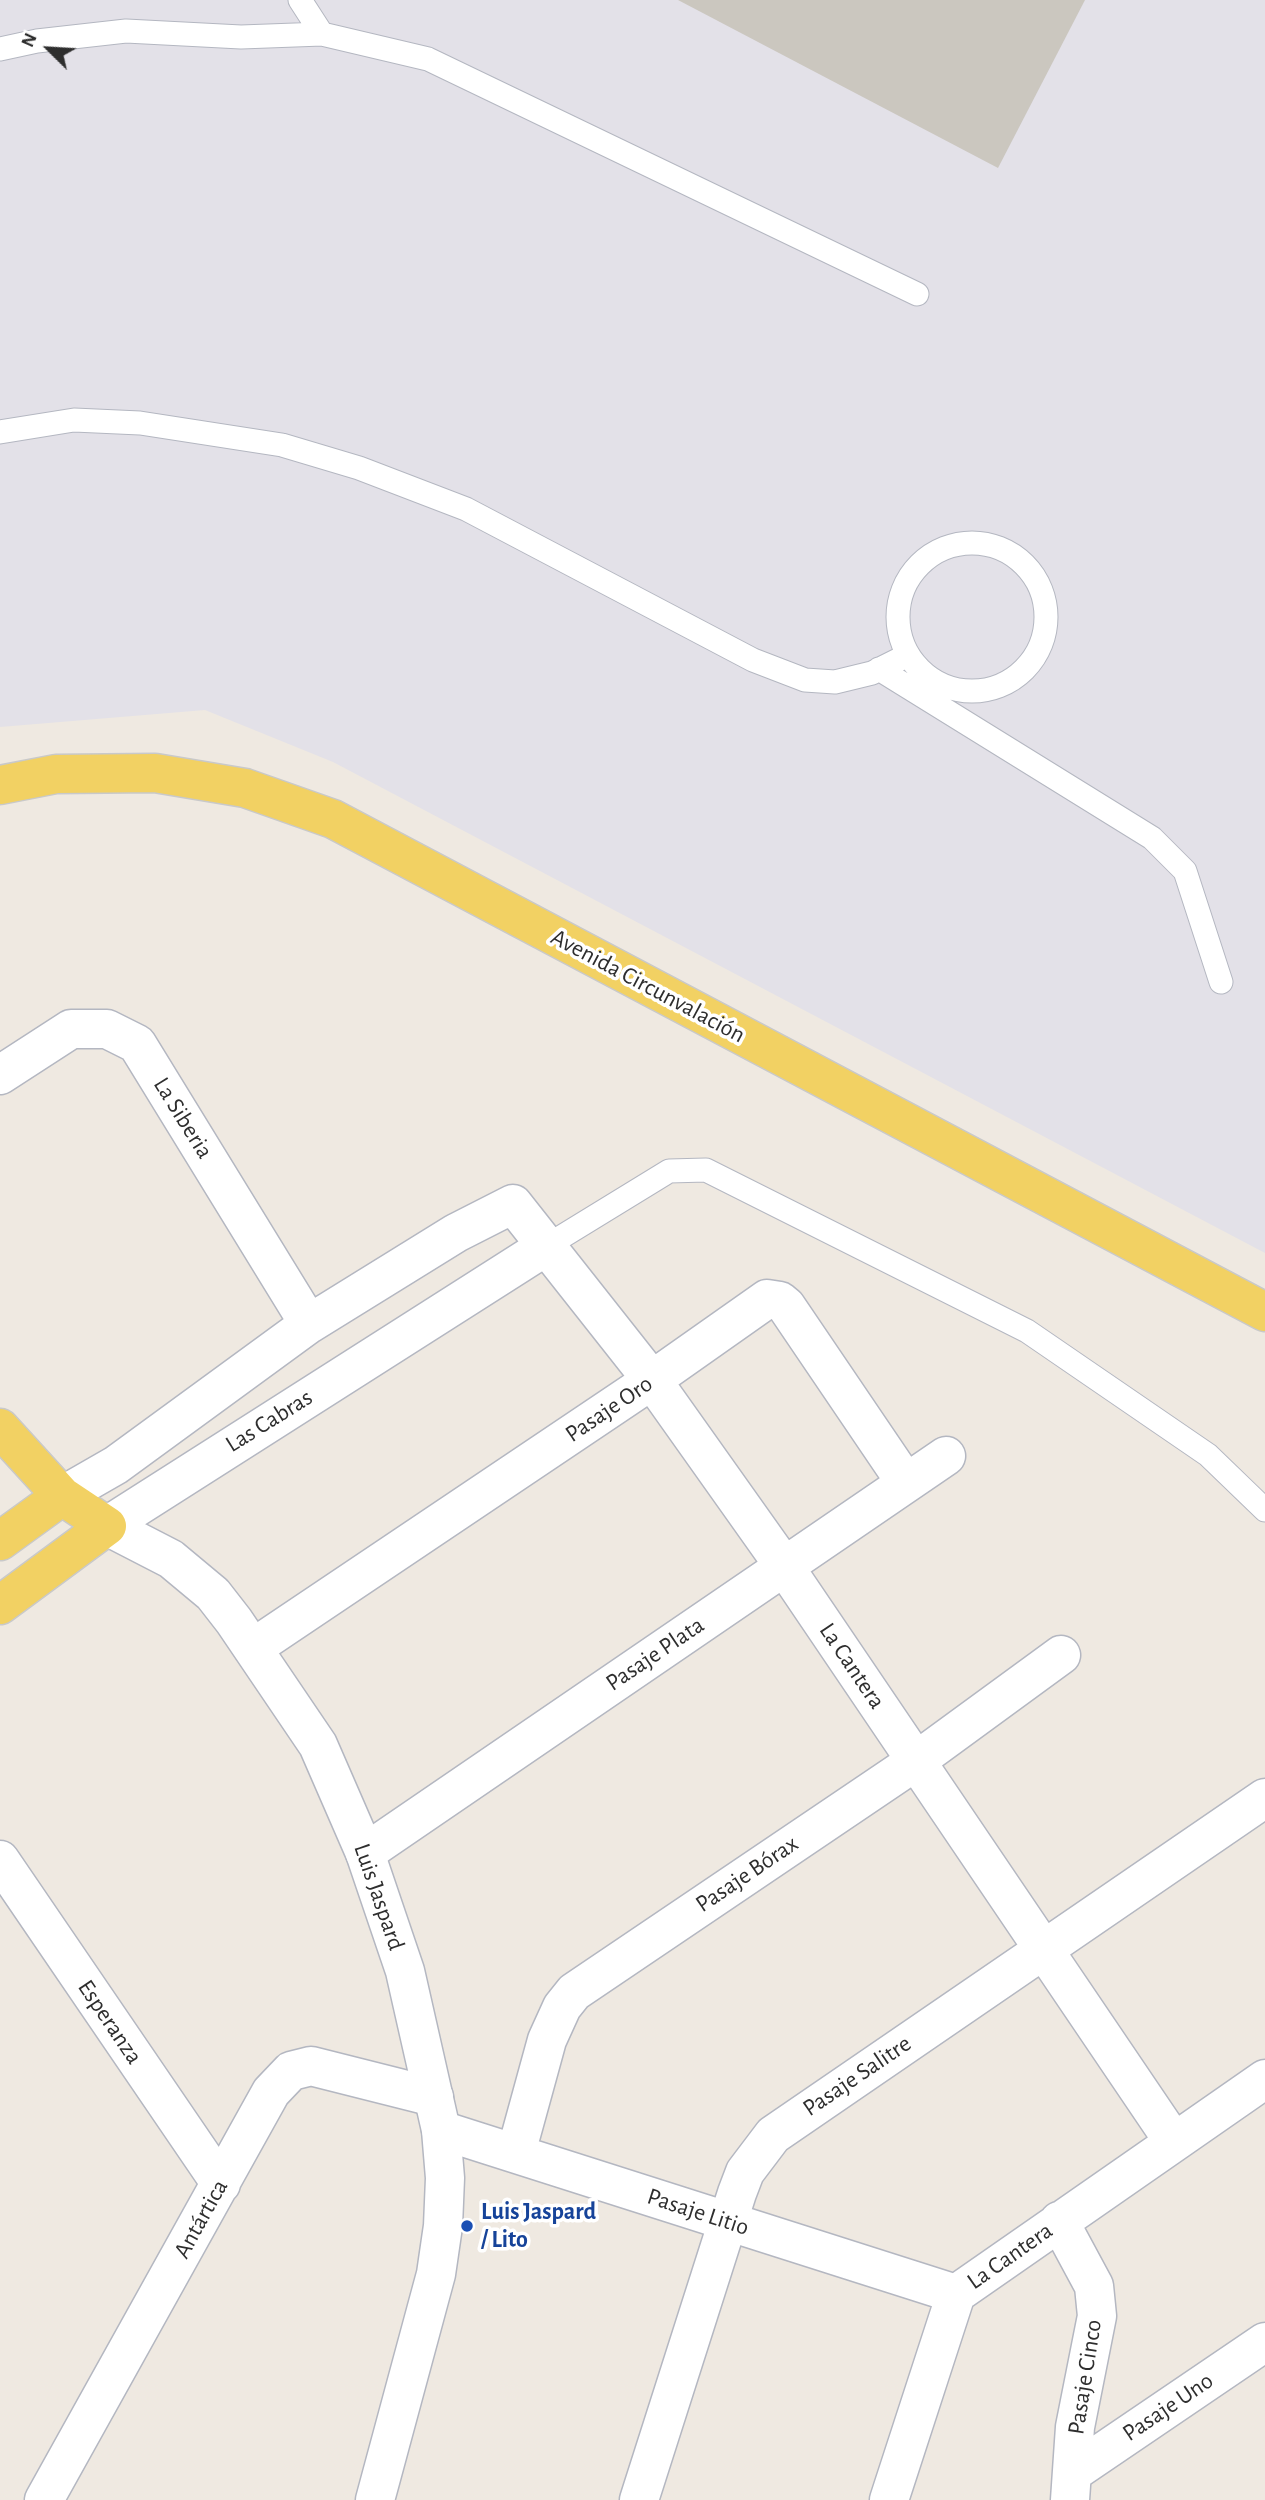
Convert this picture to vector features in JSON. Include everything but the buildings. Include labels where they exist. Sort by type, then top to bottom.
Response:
[{"type":"main road","name":"Avenida Circunvalación","points":[[0,785],[56,775],[155,773],[245,788],[332,819],[1265,1312]]},
{"type":"main road","name":"Luis Jaspard","points":[[0,1428],[62,1496],[107,1526]]},
{"type":"main road","points":[[0,1541],[62,1496]]},
{"type":"main road","name":"Las Cabras","points":[[0,1605],[107,1526]]},
{"type":"street","name":"La Siberia","points":[[0,1075],[71,1029],[107,1029],[137,1044],[309,1324]]},
{"type":"street","name":"La Cantera","points":[[309,1324],[456,1233],[513,1203],[652,1380],[784,1566],[1174,2142]]},
{"type":"street","name":"Las Cabras","points":[[107,1526],[144,1499],[545,1247]]},
{"type":"street","name":"Pasaje Oro","points":[[253,1648],[652,1380],[760,1301],[780,1301],[906,1483]]},
{"type":"street","points":[[62,1496],[116,1465],[309,1324]]},
{"type":"street","name":"Pasaje Plata","points":[[365,1853],[946,1456]]},
{"type":"street","name":"Luis Jaspard","points":[[107,1526],[171,1559],[213,1594],[318,1745],[365,1853],[405,1971],[438,2113],[444,2190],[436,2274],[375,2500]]},
{"type":"street","name":"Pasaje Bórax","points":[[516,2154],[550,2031],[562,2007],[574,1992],[916,1760],[1061,1655]]},
{"type":"street","name":"Pasaje Salitre","points":[[639,2500],[728,2221],[746,2172],[773,2135],[1265,1798]]},
{"type":"street","name":"Esperanza","points":[[0,1860],[220,2183]]},
{"type":"street","name":"Antártica","points":[[44,2500],[271,2092],[290,2071],[311,2066],[438,2113]]},
{"type":"street","name":"La Cantera","points":[[889,2500],[956,2294],[1265,2079]]},
{"type":"street","name":"Pasaje Litio","points":[[438,2113],[516,2154],[956,2294]]},
{"type":"street","name":"Pasaje Cinco","points":[[1059,2221],[1094,2286],[1097,2316],[1075,2427],[1071,2486]]},
{"type":"street","name":"Pasaje Uno","points":[[1071,2486],[1265,2342]]},
{"type":"lane","points":[[300,0],[322,34]]},
{"type":"lane","points":[[0,49],[37,41],[126,31],[241,37],[322,34],[428,59],[916,293]]},
{"type":"lane","points":[[0,432],[74,420],[140,423],[282,445],[359,468],[466,509],[753,660],[805,680],[835,682],[879,669],[908,655]]},
{"type":"lane","points":[[964,543],[988,544],[1011,553],[1029,569],[1041,590],[1046,614],[1043,639],[1032,661],[1014,678],[992,688],[968,691],[944,686],[923,673],[908,655],[900,632],[899,607],[906,584],[920,564],[940,550],[964,543]]},
{"type":"lane","points":[[879,669],[1152,838],[1185,871],[1221,982]]},
{"type":"lane","points":[[545,1247],[669,1171],[706,1170],[791,1210],[1027,1331],[1208,1455],[1265,1510]]},
{"type":"shaded area","points":[[0,0],[1265,0],[1265,1253],[333,762],[205,710],[0,727]]},
{"type":"place","name":"Luis Jaspard / Lito","points":[[467,2226]]}]
